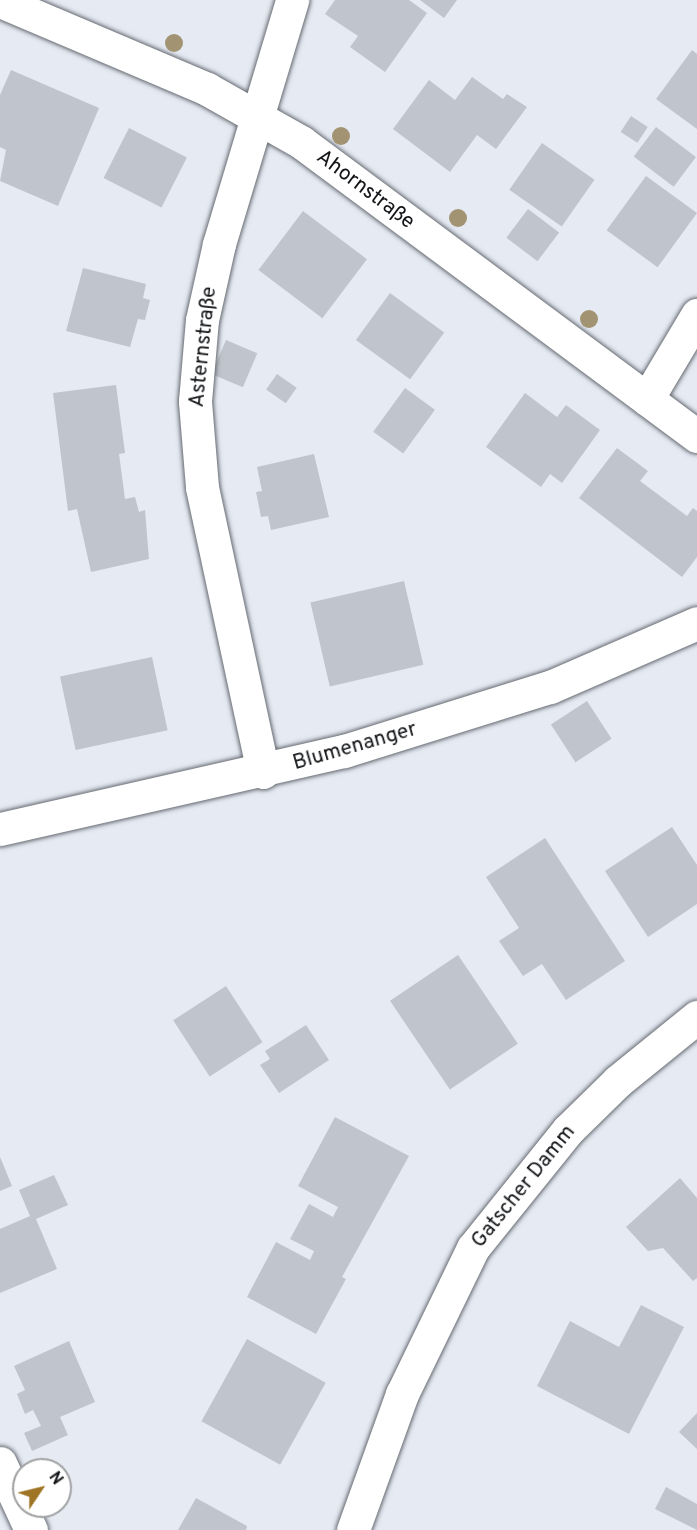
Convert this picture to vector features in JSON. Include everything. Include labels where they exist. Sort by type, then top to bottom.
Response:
[{"type":"street","name":"Asternstraße","points":[[263,772],[202,488],[195,401],[202,320],[256,115],[292,0]]},
{"type":"street","name":"Ahornstraße","points":[[0,1],[207,89],[301,142],[697,436]]},
{"type":"street","points":[[647,399],[697,315]]},
{"type":"street","name":"Blumenanger","points":[[0,829],[263,772],[489,708],[625,657],[697,623]]},
{"type":"street","name":"Gatscher Damm","points":[[353,1530],[402,1394],[473,1248],[568,1130],[618,1081],[697,1017]]},
{"type":"street","points":[[0,1463],[31,1530]]},
{"type":"building","points":[[335,0],[409,0],[427,13],[385,72],[350,47],[358,36],[325,14]]},
{"type":"building","points":[[420,0],[457,0],[444,18]]},
{"type":"building","points":[[692,50],[697,54],[697,129],[656,99]]},
{"type":"building","points":[[11,70],[99,108],[58,206],[0,181],[6,150],[0,147],[0,95]]},
{"type":"building","points":[[472,77],[503,99],[507,94],[527,107],[496,149],[477,135],[450,172],[393,129],[429,80],[455,100]]},
{"type":"building","points":[[631,116],[648,127],[637,143],[621,132]]},
{"type":"building","points":[[656,127],[696,157],[674,187],[634,157]]},
{"type":"building","points":[[129,128],[187,158],[161,207],[104,178]]},
{"type":"building","points":[[542,143],[594,180],[562,226],[509,190]]},
{"type":"building","points":[[646,176],[697,213],[658,267],[607,230]]},
{"type":"building","points":[[528,209],[559,232],[537,261],[506,238]]},
{"type":"building","points":[[303,211],[367,259],[322,318],[258,270]]},
{"type":"building","points":[[83,268],[146,284],[143,298],[150,300],[145,320],[138,319],[130,347],[66,331]]},
{"type":"building","points":[[390,293],[444,332],[410,379],[356,340]]},
{"type":"building","points":[[226,340],[257,353],[243,387],[212,374]]},
{"type":"building","points":[[277,374],[297,388],[286,403],[266,390]]},
{"type":"building","points":[[116,385],[125,453],[119,454],[125,499],[135,497],[139,512],[145,510],[149,559],[91,572],[77,509],[68,511],[53,393]]},
{"type":"building","points":[[405,388],[435,410],[403,453],[373,432]]},
{"type":"building","points":[[525,393],[557,417],[566,405],[600,430],[562,483],[550,474],[541,487],[486,447]]},
{"type":"building","points":[[617,448],[648,471],[640,481],[687,516],[693,508],[697,511],[697,557],[682,577],[579,498]]},
{"type":"building","points":[[314,454],[329,517],[271,530],[268,516],[261,517],[256,492],[262,491],[257,467]]},
{"type":"building","points":[[404,581],[423,665],[330,686],[310,603]]},
{"type":"building","points":[[152,657],[168,730],[76,750],[60,677]]},
{"type":"building","points":[[587,701],[612,739],[575,762],[551,724]]},
{"type":"building","points":[[672,827],[697,865],[697,904],[648,937],[605,871]]},
{"type":"building","points":[[545,838],[625,961],[566,1000],[542,964],[523,976],[499,941],[519,928],[486,877]]},
{"type":"building","points":[[458,955],[518,1044],[450,1090],[390,1001]]},
{"type":"building","points":[[226,986],[262,1042],[210,1077],[173,1020]]},
{"type":"building","points":[[306,1025],[329,1060],[279,1093],[260,1065],[270,1059],[265,1051]]},
{"type":"building","points":[[335,1117],[409,1156],[342,1277],[346,1279],[316,1334],[247,1297],[276,1242],[310,1260],[314,1251],[290,1239],[309,1204],[333,1217],[338,1207],[298,1186]]},
{"type":"building","points":[[0,1157],[12,1186],[0,1191]]},
{"type":"building","points":[[54,1175],[68,1205],[36,1219],[57,1269],[0,1293],[0,1229],[30,1216],[19,1190]]},
{"type":"building","points":[[680,1178],[697,1198],[697,1278],[693,1281],[663,1248],[648,1251],[626,1227]]},
{"type":"building","points":[[641,1305],[684,1327],[629,1434],[537,1386],[570,1321],[619,1347]]},
{"type":"building","points":[[247,1339],[326,1383],[280,1465],[201,1421]]},
{"type":"building","points":[[69,1341],[95,1402],[60,1417],[68,1435],[32,1451],[24,1433],[41,1426],[33,1410],[25,1414],[17,1394],[25,1390],[14,1366]]},
{"type":"building","points":[[697,1413],[697,1449],[679,1432]]},
{"type":"building","points":[[666,1487],[697,1504],[697,1530],[655,1509]]},
{"type":"building","points":[[196,1498],[247,1526],[246,1530],[178,1530]]}]
